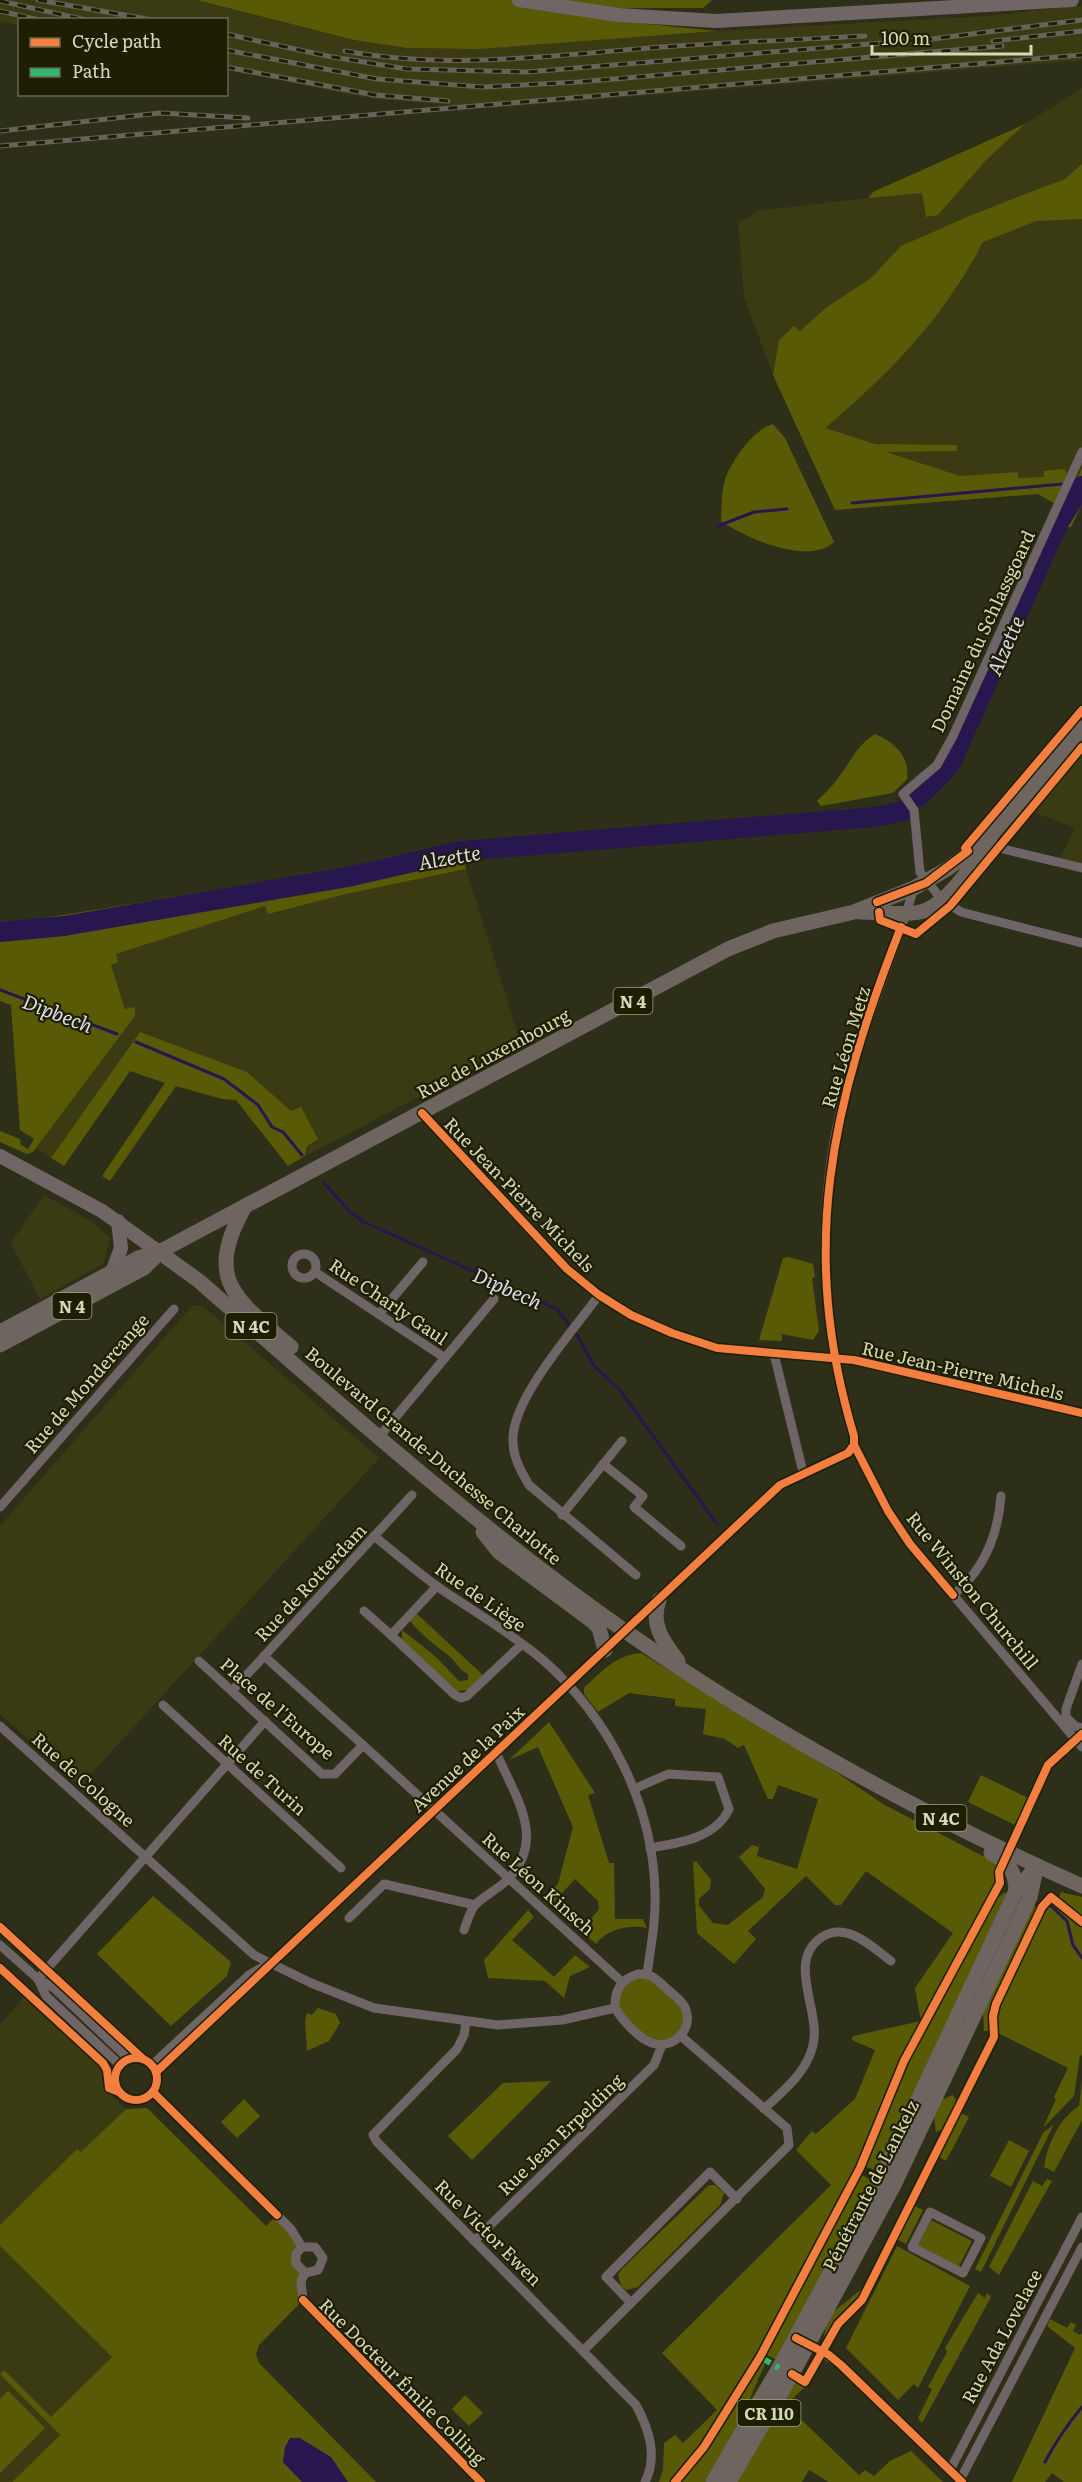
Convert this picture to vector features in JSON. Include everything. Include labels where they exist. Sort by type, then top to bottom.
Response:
[{"type":"main road","name":"N 4","points":[[854,912],[906,914],[927,910],[942,900],[977,860],[988,839],[1082,728]]},
{"type":"main road","name":"N 4","points":[[854,912],[920,885],[988,839]]},
{"type":"main road","name":"Rue de Luxembourg","points":[[0,1332],[138,1258],[159,1252],[728,949],[773,931],[854,912]]},
{"type":"main road","points":[[246,1206],[227,1244],[226,1272],[232,1289],[246,1307],[304,1358],[340,1403]]},
{"type":"main road","name":"Rue de Luxembourg","points":[[0,1345],[144,1268],[159,1252]]},
{"type":"main road","name":"Boulevard Grande-Duchesse Charlotte","points":[[159,1252],[199,1281],[468,1513],[626,1631],[847,1768],[1037,1866],[1082,1886]]},
{"type":"main road","name":"N 4C","points":[[468,1513],[499,1552],[599,1628],[605,1650]]},
{"type":"main road","points":[[659,1600],[655,1620],[658,1633],[683,1668]]},
{"type":"main road","name":"Boulevard Grande-Duchesse Charlotte","points":[[847,1768],[881,1796],[1005,1860],[1023,1894]]},
{"type":"main road","name":"Pénétrante de Lankelz","points":[[729,2482],[802,2341],[828,2279],[886,2170],[1037,1866]]},
{"type":"main road","points":[[1023,1894],[1061,1877]]},
{"type":"main road","name":"Pénétrante de Lankelz","points":[[712,2482],[802,2341],[894,2185],[1023,1894]]},
{"type":"street","points":[[519,0],[619,15],[716,21],[1072,0]]},
{"type":"street","name":"Domaine du Schlassgoard","points":[[920,885],[914,810],[903,794],[937,765],[953,736],[1082,452]]},
{"type":"street","points":[[988,839],[999,848],[1082,868]]},
{"type":"street","points":[[920,885],[960,912],[1082,943]]},
{"type":"street","name":"Rue Léon Metz","points":[[854,1445],[854,1436],[833,1357],[824,1261],[825,1222],[834,1143],[862,1039],[906,914],[920,885]]},
{"type":"street","name":"Rue Jean-Pierre Michels","points":[[422,1113],[567,1269],[598,1295],[631,1315],[672,1334],[717,1347],[774,1354],[833,1357],[890,1367],[1082,1413]]},
{"type":"street","points":[[0,1156],[32,1171],[118,1221],[159,1252]]},
{"type":"street","points":[[112,1272],[121,1248],[118,1221]]},
{"type":"street","points":[[379,1314],[423,1262]]},
{"type":"street","name":"Rue Charly Gaul","points":[[315,1272],[445,1358]]},
{"type":"street","points":[[598,1295],[538,1378],[522,1407],[513,1437],[519,1469],[529,1485],[636,1575]]},
{"type":"street","points":[[379,1437],[494,1299]]},
{"type":"street","name":"Rue de Mondercange","points":[[0,1506],[174,1309]]},
{"type":"street","points":[[774,1354],[803,1472]]},
{"type":"street","points":[[562,1515],[622,1441]]},
{"type":"street","name":"Avenue de la Paix","points":[[154,2068],[255,1982],[270,1962],[780,1485],[803,1472],[848,1453],[854,1445]]},
{"type":"street","name":"Rue Winston Churchill","points":[[854,1445],[888,1511],[910,1545],[1082,1747]]},
{"type":"street","points":[[603,1464],[643,1496],[634,1507],[681,1546]]},
{"type":"street","name":"Rue de Rotterdam","points":[[232,1690],[412,1495]]},
{"type":"street","points":[[953,1595],[976,1574],[984,1561],[999,1519],[1001,1496]]},
{"type":"street","name":"Rue de Liège","points":[[374,1536],[437,1586],[543,1660],[594,1716],[618,1754],[634,1789],[650,1848],[655,1891],[654,1931],[646,1974]]},
{"type":"street","points":[[392,1635],[437,1586]]},
{"type":"street","points":[[364,1611],[461,1698],[467,1696],[522,1645]]},
{"type":"street","name":"Place de l'Europe","points":[[264,1656],[434,1810]]},
{"type":"street","name":"Place de l'Europe","points":[[199,1661],[322,1774],[335,1774],[363,1745]]},
{"type":"street","points":[[1082,1664],[1066,1709],[1066,1717],[1075,1726],[1082,1728]]},
{"type":"street","name":"Rue de Turin","points":[[163,1705],[340,1868]]},
{"type":"street","points":[[38,1979],[265,1721]]},
{"type":"street","name":"Rue de Cologne","points":[[0,1726],[255,1955],[311,1983],[365,2005],[498,2025],[534,2024],[615,2008]]},
{"type":"street","points":[[464,1930],[475,1905],[494,1893],[509,1878],[519,1867],[526,1854],[528,1839],[526,1824],[496,1752]]},
{"type":"street","points":[[634,1789],[668,1774],[718,1777],[729,1809],[726,1816],[700,1836],[686,1842],[650,1848]]},
{"type":"street","name":"Rue Léon Kinsch","points":[[434,1810],[622,1982]]},
{"type":"street","points":[[349,1918],[384,1884],[475,1905]]},
{"type":"street","points":[[764,2109],[792,2083],[804,2067],[813,2048],[815,2031],[805,1972],[806,1958],[813,1945],[824,1936],[838,1932],[850,1933],[891,1961]]},
{"type":"street","points":[[0,1945],[38,1979],[54,1988],[129,2059]]},
{"type":"street","points":[[646,1974],[655,1978],[683,2004],[687,2014],[687,2026],[673,2043],[662,2045],[647,2042],[615,2008],[614,1998],[622,1982],[629,1976],[646,1974]]},
{"type":"street","points":[[38,1979],[46,1996],[120,2065]]},
{"type":"street","name":"Rue Victor Ewen","points":[[466,2022],[464,2035],[457,2049],[373,2135],[376,2142],[636,2405],[646,2423],[651,2441],[651,2465],[645,2482]]},
{"type":"street","points":[[583,2351],[789,2145],[787,2128],[681,2036]]},
{"type":"street","name":"Rue Jean Erpelding","points":[[474,2241],[654,2065],[662,2045]]},
{"type":"street","points":[[142,2058],[154,2068],[157,2086],[153,2092],[136,2100],[124,2096],[115,2081],[120,2065],[129,2059],[142,2058]]},
{"type":"street","points":[[153,2092],[291,2229],[302,2247]]},
{"type":"street","points":[[632,2303],[606,2277],[710,2172],[737,2199]]},
{"type":"street","points":[[930,2212],[981,2238],[963,2272],[912,2247],[930,2212]]},
{"type":"street","name":"Rue Ada Lovelace","points":[[950,2470],[1082,2217]]},
{"type":"street","points":[[302,2247],[315,2247],[323,2258],[318,2270],[305,2273],[298,2267],[295,2259],[302,2247]]},
{"type":"street","name":"Rue Ada Lovelace","points":[[961,2481],[1082,2247]]},
{"type":"street","name":"Rue Docteur Émile Colling","points":[[305,2273],[301,2281],[303,2300],[481,2482]]},
{"type":"street","points":[[802,2341],[841,2365],[961,2481]]},
{"type":"shaded area","points":[[0,0],[197,0],[354,40],[407,48],[479,49],[717,31],[987,16],[1082,5],[1082,60],[494,108],[373,99],[228,70],[228,18],[18,18],[18,26],[0,21]]},
{"type":"shaded area","points":[[197,0],[712,0],[703,8],[621,8],[617,21],[717,31],[479,49],[407,48],[354,40]]},
{"type":"shaded area","points":[[1082,88],[1082,467],[1064,506],[1038,494],[835,510],[773,375],[744,297],[738,221],[749,218],[756,211],[868,198],[873,192],[1025,124]]},
{"type":"shaded area","points":[[1025,124],[987,159],[938,215],[926,217],[922,193],[868,198],[873,192]]},
{"type":"shaded area","points":[[1082,164],[1082,219],[1036,221],[983,242],[951,296],[933,320],[871,387],[825,428],[875,444],[957,445],[957,451],[886,452],[960,476],[1018,472],[1018,478],[1044,477],[1044,471],[1064,469],[1067,474],[1054,503],[1038,494],[835,510],[773,375],[779,340],[794,326],[800,331],[827,307],[871,278],[901,246],[974,214],[1065,179]]},
{"type":"shaded area","points":[[773,424],[785,438],[834,542],[823,549],[809,551],[777,547],[745,535],[721,521],[722,497],[727,474],[740,452],[752,438]]},
{"type":"shaded area","points":[[1082,467],[1082,504],[1071,527],[1064,527],[1059,522]]},
{"type":"shaded area","points":[[875,734],[889,741],[900,751],[906,764],[907,779],[893,793],[821,806],[817,801],[835,782],[859,748]]},
{"type":"shaded area","points":[[1082,751],[1082,864],[1060,858],[1075,828],[1031,811]]},
{"type":"shaded area","points":[[461,851],[466,869],[346,894],[268,914],[265,906],[116,954],[118,962],[111,965],[125,1009],[135,1007],[135,1016],[33,1152],[27,1154],[0,1142],[0,1131],[20,1139],[21,1145],[28,1149],[34,1139],[20,1130],[11,1005],[0,1001],[0,925]]},
{"type":"shaded area","points":[[466,869],[521,1044],[305,1156],[307,1146],[291,1112],[247,1072],[140,1032],[51,1158],[36,1148],[135,1016],[125,1009],[111,965],[118,962],[116,954],[265,906],[268,914],[346,894]]},
{"type":"shaded area","points":[[140,1032],[247,1072],[291,1111],[301,1107],[318,1139],[307,1146],[305,1156],[288,1166],[236,1100],[222,1099],[176,1086],[110,1181],[102,1176],[165,1083],[130,1071],[64,1166],[51,1158]]},
{"type":"shaded area","points":[[44,1195],[92,1222],[110,1238],[104,1263],[40,1299],[11,1243]]},
{"type":"shaded area","points":[[789,1257],[813,1264],[815,1277],[812,1278],[819,1331],[813,1340],[782,1334],[782,1341],[759,1340],[783,1258]]},
{"type":"shaded area","points":[[192,1306],[203,1306],[379,1458],[80,1786],[0,1714],[0,1526]]},
{"type":"shaded area","points":[[417,1614],[483,1675],[467,1690],[457,1691],[402,1640],[402,1630],[435,1656],[459,1681],[468,1680],[468,1674],[410,1621]]},
{"type":"shaded area","points":[[641,1653],[839,1774],[883,1804],[996,1863],[1000,1883],[988,1908],[991,1909],[996,1899],[1004,1893],[1009,1893],[878,2171],[861,2165],[858,2173],[873,2181],[777,2360],[762,2353],[758,2361],[765,2364],[746,2408],[771,2367],[705,2482],[659,2482],[663,2470],[664,2443],[675,2435],[683,2443],[717,2410],[662,2353],[831,2185],[796,2150],[812,2131],[816,2134],[855,2099],[875,2050],[852,2040],[853,2036],[921,2021],[915,1988],[953,1933],[866,1871],[841,1905],[835,1905],[806,1876],[748,1931],[756,1939],[734,1964],[697,1933],[693,1863],[696,1861],[711,1880],[710,1889],[699,1899],[699,1906],[713,1923],[728,1925],[763,1897],[765,1889],[739,1857],[752,1845],[759,1847],[757,1856],[797,1869],[818,1799],[778,1785],[773,1799],[768,1799],[744,1745],[738,1748],[725,1739],[703,1734],[706,1709],[675,1706],[675,1699],[629,1693],[598,1712],[584,1694],[584,1688],[617,1660]]},
{"type":"shaded area","points":[[549,1722],[595,1793],[588,1795],[609,1863],[614,1863],[615,1919],[643,1919],[647,1928],[633,1927],[612,1931],[596,1944],[581,1931],[599,1909],[598,1901],[575,1879],[552,1904],[545,1897],[558,1884],[573,1827],[538,1747],[509,1760]]},
{"type":"shaded area","points":[[981,1775],[1028,1798],[1015,1825],[968,1802]]},
{"type":"shaded area","points":[[1061,1892],[1082,1897],[1082,2056],[1080,2055],[1074,2096],[1043,2128],[1068,2068],[994,2031],[984,2031],[983,2013],[1032,1904],[1036,1907],[1035,1916],[1039,1919],[1044,1911],[1042,1907],[1051,1897],[1058,1900]]},
{"type":"shaded area","points":[[153,1896],[231,1962],[227,1976],[171,2026],[97,1954]]},
{"type":"shaded area","points":[[528,1910],[534,1917],[512,1940],[554,1977],[575,1955],[590,1967],[570,1976],[564,1998],[545,1981],[488,1978],[484,1960]]},
{"type":"shaded area","points":[[629,1976],[655,1978],[687,2014],[681,2036],[654,2044],[620,2015],[617,1989]]},
{"type":"shaded area","points":[[27,1993],[103,2063],[107,2070],[110,2094],[126,2109],[80,2153],[77,2149],[0,2225],[0,2025]]},
{"type":"shaded area","points":[[318,2008],[336,2014],[340,2023],[329,2041],[307,2051],[305,2022],[307,2013],[312,2015]]},
{"type":"shaded area","points":[[551,2081],[472,2160],[448,2136],[503,2083]]},
{"type":"shaded area","points":[[1082,2081],[1082,2120],[1054,2172],[1044,2167],[1048,2149],[1060,2125],[1079,2106]]},
{"type":"shaded area","points":[[953,2095],[958,2104],[946,2128],[936,2132],[934,2117],[941,2100]]},
{"type":"shaded area","points":[[244,2099],[260,2116],[237,2138],[221,2122]]},
{"type":"shaded area","points":[[147,2108],[266,2226],[277,2215],[292,2234],[299,2254],[303,2300],[259,2345],[256,2354],[259,2363],[376,2482],[12,2482],[60,2435],[0,2374],[4,2370],[51,2417],[112,2357],[0,2246],[0,2225],[77,2149],[81,2152],[126,2109]]},
{"type":"shaded area","points":[[961,2113],[969,2117],[946,2161],[938,2156]]},
{"type":"shaded area","points":[[1054,2124],[981,2272],[975,2269],[1043,2133]]},
{"type":"shaded area","points":[[1009,2140],[1029,2151],[1011,2187],[990,2176]]},
{"type":"shaded area","points":[[1047,2179],[1052,2181],[999,2275],[989,2267],[1033,2181],[1042,2186]]},
{"type":"shaded area","points":[[709,2185],[715,2185],[724,2193],[720,2205],[638,2287],[626,2290],[621,2286],[618,2275],[622,2269]]},
{"type":"shaded area","points":[[910,2204],[923,2210],[906,2244],[893,2237]]},
{"type":"shaded area","points":[[931,2220],[972,2241],[959,2266],[918,2245]]},
{"type":"shaded area","points":[[0,2246],[112,2357],[51,2418],[4,2370],[0,2374]]},
{"type":"shaded area","points":[[897,2246],[970,2286],[918,2388],[914,2384],[898,2400],[846,2348]]},
{"type":"shaded area","points":[[864,2289],[856,2302],[824,2337],[831,2315]]},
{"type":"shaded area","points":[[978,2293],[985,2298],[987,2293],[991,2297],[922,2423],[918,2418],[932,2389],[928,2387],[947,2352],[945,2348]]},
{"type":"shaded area","points":[[1050,2319],[1067,2328],[1071,2322],[1076,2325],[1073,2331],[1080,2335],[1082,2333],[1082,2482],[1064,2482],[1052,2473],[1045,2482],[1012,2482],[1075,2348],[1047,2326]]},
{"type":"shaded area","points":[[0,2374],[60,2435],[12,2482],[0,2482]]},
{"type":"shaded area","points":[[793,2382],[805,2387],[792,2399],[788,2407],[859,2475],[865,2470],[874,2476],[890,2461],[911,2451],[943,2482],[829,2482],[809,2470],[802,2482],[735,2482]]},
{"type":"shaded area","points":[[8,2391],[45,2428],[0,2473],[0,2399]]},
{"type":"shaded area","points":[[465,2395],[483,2413],[469,2426],[452,2409]]},
{"type":"shaded area","points":[[290,2438],[300,2438],[331,2457],[348,2482],[302,2482],[283,2462],[285,2447]]},
{"type":"waterway","points":[[852,503],[1062,484]]},
{"type":"waterway","name":"Alzette","points":[[919,797],[950,765],[1059,522],[1082,486]]},
{"type":"waterway","points":[[718,526],[754,512],[787,509]]},
{"type":"waterway","name":"Alzette","points":[[0,932],[64,926],[348,877],[461,851],[875,817],[903,811]]},
{"type":"waterway","name":"Dipbech","points":[[0,990],[117,1034]]},
{"type":"waterway","name":"Dipbech","points":[[136,1042],[224,1079],[258,1105],[272,1127],[283,1132],[302,1155]]},
{"type":"waterway","name":"Dipbech","points":[[324,1183],[350,1212],[364,1222],[557,1309],[578,1337],[594,1366],[619,1389],[717,1524]]},
{"type":"waterway","points":[[1051,1906],[1067,1921],[1073,1945],[1082,1958]]},
{"type":"waterway","points":[[1045,2462],[1082,2407]]},
{"type":"railway","points":[[38,0],[142,18]]},
{"type":"railway","points":[[0,1],[77,18]]},
{"type":"railway","points":[[0,11],[30,18]]},
{"type":"railway","points":[[228,34],[327,56],[407,69],[527,72],[932,39],[1082,20]]},
{"type":"railway","points":[[993,41],[1082,31]]},
{"type":"railway","points":[[345,51],[418,59],[491,60],[694,45],[865,36]]},
{"type":"railway","points":[[228,50],[377,79],[483,87],[578,82],[1002,46]]},
{"type":"railway","points":[[0,146],[1082,55]]},
{"type":"railway","points":[[228,67],[375,95],[448,101]]},
{"type":"railway","points":[[0,131],[160,113],[248,118]]},
{"type":"marked path","points":[[760,2357],[779,2368]]},
{"type":"cycle path","points":[[965,848],[1082,710]]},
{"type":"cycle path","points":[[879,912],[880,920],[916,934],[950,906],[1082,747]]},
{"type":"cycle path","points":[[877,902],[926,883],[968,851]]},
{"type":"cycle path","points":[[156,2072],[780,1485],[848,1453],[854,1445],[854,1436],[837,1368],[828,1303],[826,1240],[830,1178],[841,1117],[856,1055],[901,927]]},
{"type":"cycle path","points":[[422,1113],[567,1269],[599,1295],[631,1315],[672,1333],[717,1348],[854,1360],[1082,1413]]},
{"type":"cycle path","points":[[854,1445],[888,1511],[910,1544],[953,1595]]},
{"type":"cycle path","points":[[675,2482],[704,2447],[760,2357],[860,2168],[904,2061],[1000,1883],[999,1872],[1048,1765],[1082,1734]]},
{"type":"cycle path","points":[[792,2374],[805,2382],[838,2324],[862,2300],[994,2037],[993,2016],[996,2004],[1042,1907],[1051,1897],[1082,1922]]},
{"type":"cycle path","points":[[0,1927],[142,2058]]},
{"type":"cycle path","points":[[0,1968],[103,2063],[107,2070],[109,2088],[119,2092]]},
{"type":"cycle path","points":[[136,2058],[144,2059],[151,2064],[156,2071],[157,2079],[156,2087],[151,2094],[144,2099],[136,2100],[128,2099],[121,2094],[116,2087],[115,2079],[116,2071],[121,2064],[128,2059],[136,2058]]},
{"type":"cycle path","points":[[153,2092],[277,2215]]},
{"type":"cycle path","points":[[303,2300],[481,2482]]},
{"type":"cycle path","points":[[796,2338],[829,2355],[841,2365],[962,2482]]}]
